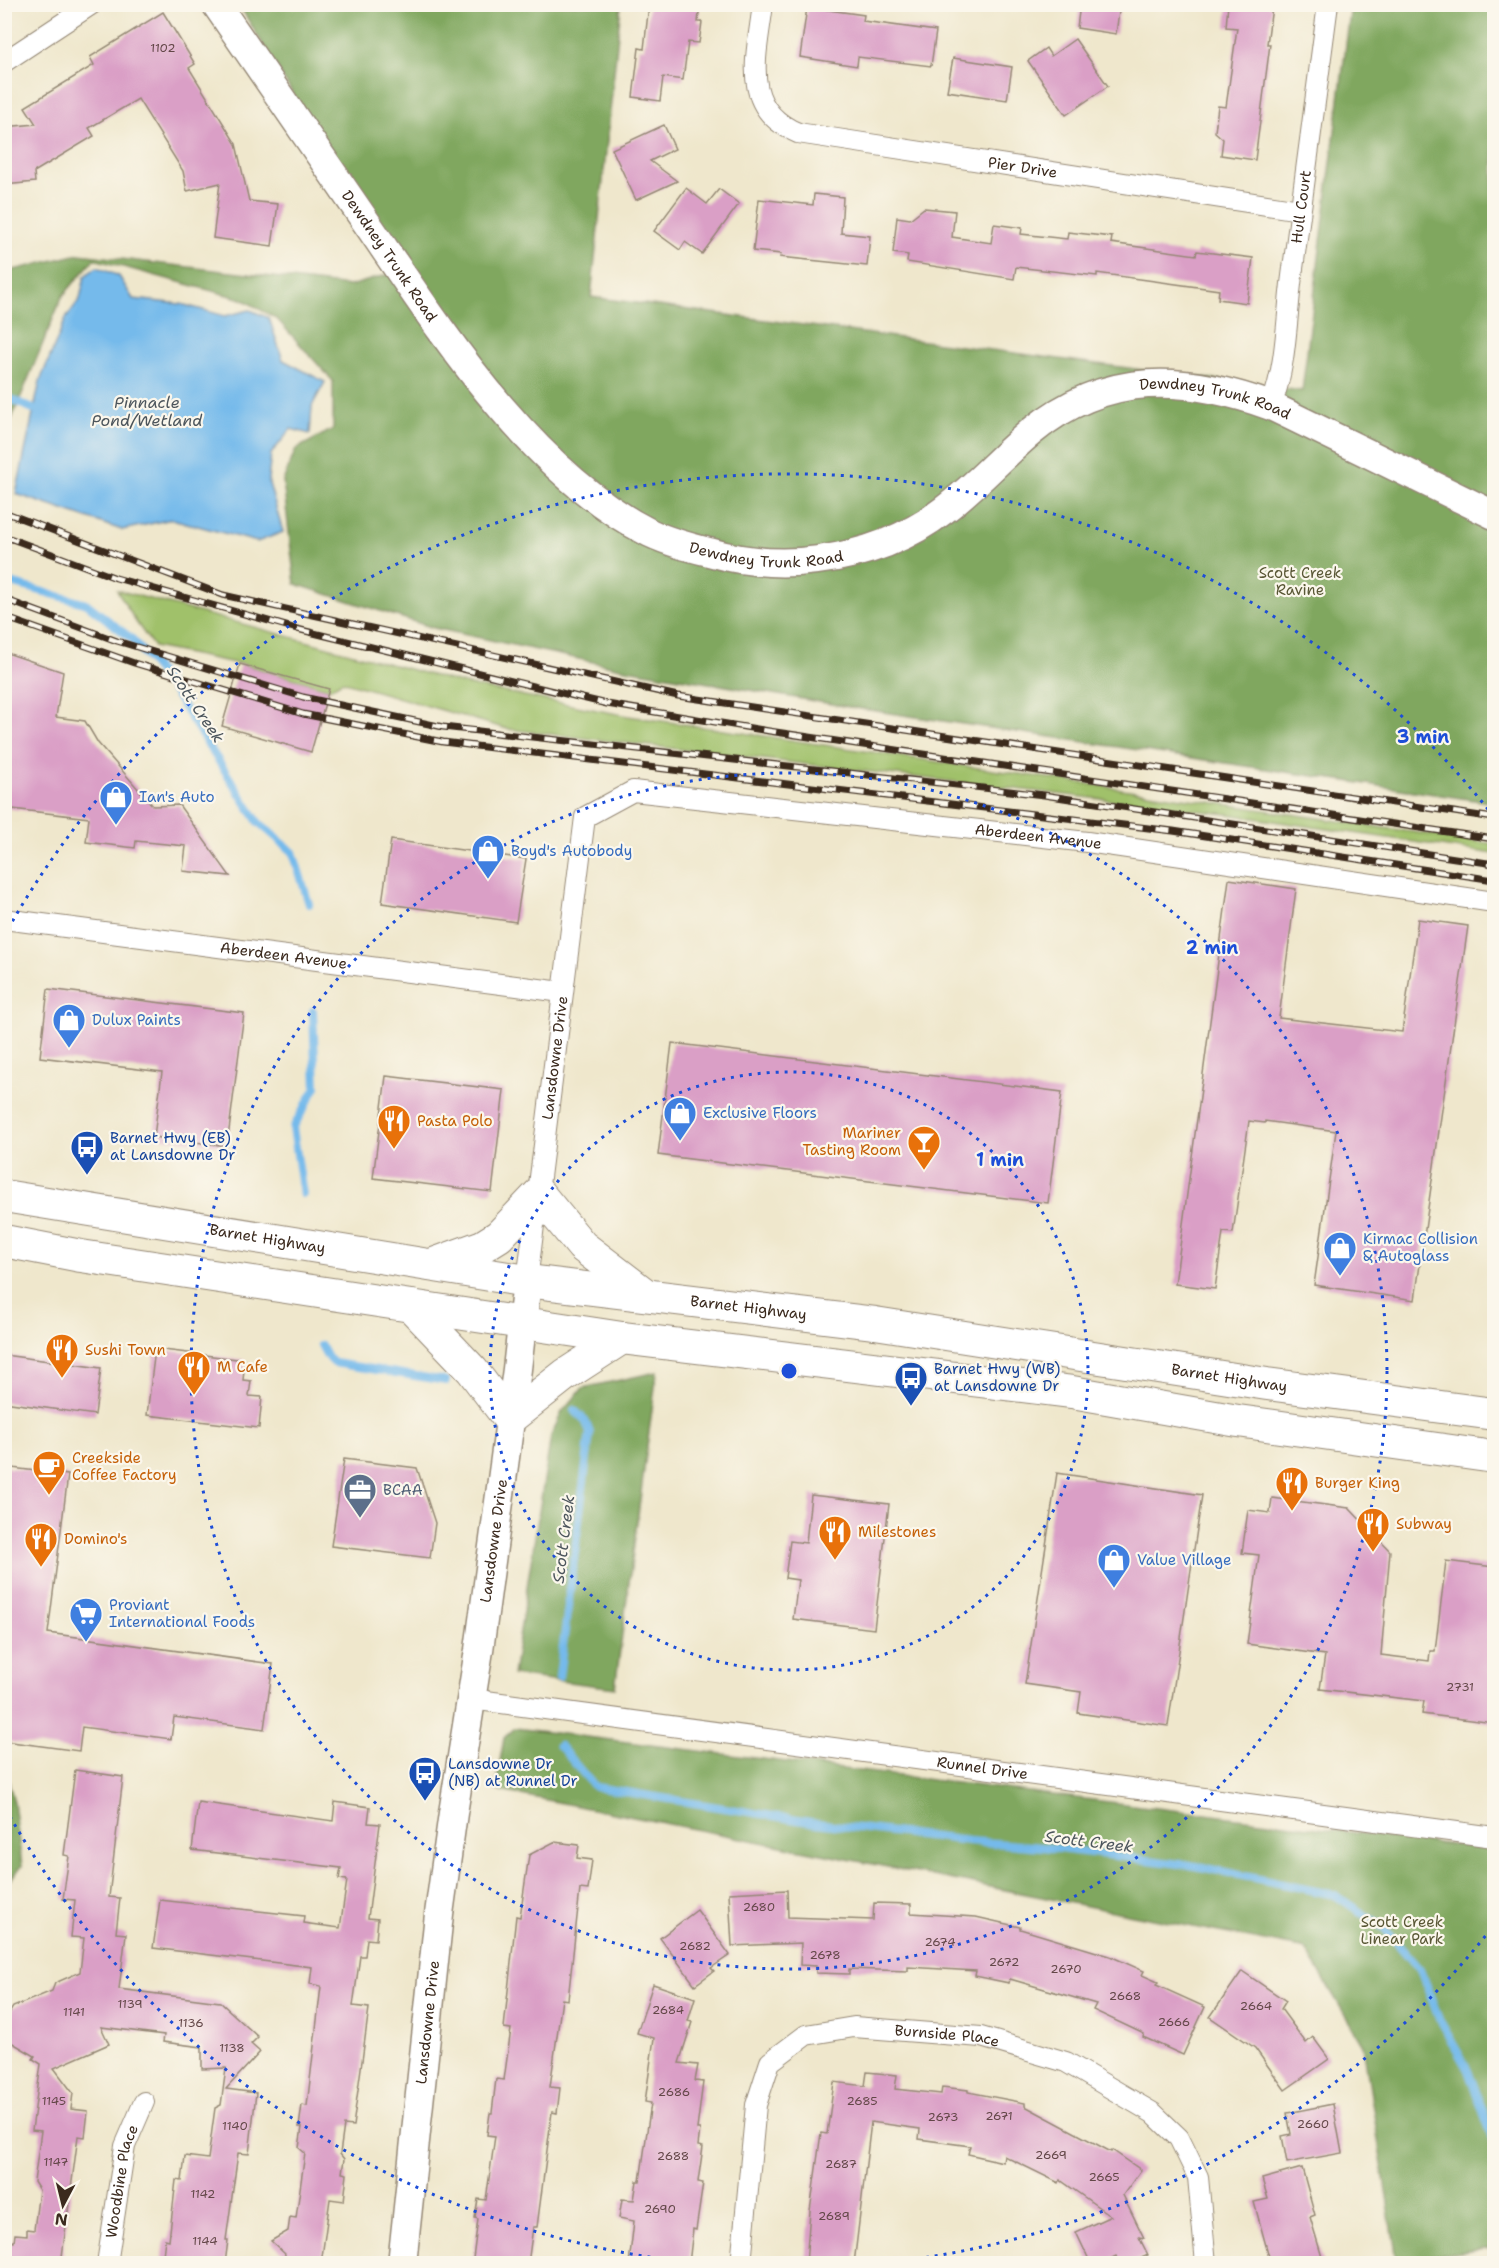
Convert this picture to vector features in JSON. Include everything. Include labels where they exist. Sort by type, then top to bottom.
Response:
[{"type":"main road","name":"Dewdney Trunk Road","points":[[216,4],[446,338],[493,398],[549,458],[593,496],[630,522],[665,539],[722,556],[758,561],[809,562],[854,554],[897,539],[926,523],[962,496],[1031,432],[1062,409],[1094,395],[1137,384],[1180,383],[1223,390],[1271,406],[1494,514]]},
{"type":"main road","points":[[430,1265],[483,1246],[499,1236],[539,1194],[582,1246],[647,1295]]},
{"type":"main road","name":"Barnet Highway","points":[[4,1196],[527,1281],[874,1323],[1267,1384],[1494,1414]]},
{"type":"main road","points":[[4,1241],[81,1256],[622,1338],[1072,1392],[1238,1421],[1494,1457]]},
{"type":"main road","name":"Lansdowne Drive","points":[[402,2264],[439,1914],[479,1650],[527,1281]]},
{"type":"main road","points":[[411,1306],[472,1370],[509,1419],[565,1375],[622,1338]]},
{"type":"street","points":[[4,62],[92,4]]},
{"type":"street","name":"Pier Drive","points":[[763,4],[756,57],[759,100],[782,126],[798,133],[1300,210]]},
{"type":"street","name":"Hull Court","points":[[1271,406],[1280,384],[1284,361],[1290,284],[1328,4]]},
{"type":"street","name":"Aberdeen Avenue","points":[[585,817],[633,791],[1087,842],[1494,902]]},
{"type":"street","name":"Lansdowne Drive","points":[[527,1281],[585,817]]},
{"type":"street","name":"Aberdeen Avenue","points":[[4,919],[562,992]]},
{"type":"street","name":"Runnel Drive","points":[[471,1700],[1494,1837]]},
{"type":"street","name":"Burnside Place","points":[[741,2264],[756,2105],[770,2062],[806,2035],[854,2027],[981,2037],[1066,2062],[1153,2113],[1179,2138],[1197,2177],[1206,2264]]},
{"type":"street","name":"Woodbine Place","points":[[107,2264],[125,2146],[144,2102]]},
{"type":"green space","name":"Scott Creek Ravine","points":[[239,5],[621,5],[591,297],[1302,391],[1351,5],[1494,5],[1494,803],[849,707],[621,668],[434,628],[295,584],[283,481],[296,449],[333,429],[333,381],[277,319],[242,299],[94,259],[62,297],[5,435],[5,272],[79,254],[350,286],[400,271]]},
{"type":"green space","points":[[117,590],[468,685],[628,716],[1494,844],[1494,854],[1227,814],[507,729],[342,681],[329,689],[240,664],[154,647]]},
{"type":"green space","points":[[657,1372],[615,1688],[513,1675],[551,1436],[562,1412],[583,1388]]},
{"type":"green space","name":"Scott Creek Linear Park","points":[[515,1728],[1494,1850],[1494,2248],[1397,2260],[1363,2045],[1306,1949],[495,1790],[504,1738]]},
{"type":"green space","points":[[5,1775],[14,1802],[22,1866],[5,1885]]},
{"type":"water","name":"Pinnacle Pond/Wetland","points":[[97,267],[119,276],[133,299],[181,304],[225,316],[250,310],[269,318],[283,360],[325,382],[312,406],[310,434],[291,429],[271,454],[268,480],[283,532],[257,542],[172,519],[122,530],[16,494],[40,381],[66,318],[80,299],[85,276]]},
{"type":"building","points":[[649,4],[700,4],[698,22],[702,22],[699,43],[688,42],[683,80],[663,77],[660,101],[633,97],[639,48],[644,49]]},
{"type":"building","points":[[1080,4],[1120,4],[1116,34],[1077,28]]},
{"type":"building","points":[[1228,4],[1269,4],[1268,6],[1272,7],[1267,44],[1270,44],[1255,160],[1221,155],[1223,139],[1215,132],[1218,106],[1226,107],[1237,28],[1226,27]]},
{"type":"building","points":[[807,7],[864,15],[863,21],[936,31],[931,66],[858,57],[857,66],[800,57]]},
{"type":"building","points":[[163,12],[195,64],[189,68],[236,144],[249,201],[278,204],[272,246],[213,238],[220,183],[187,191],[183,171],[138,99],[89,128],[94,136],[34,172],[35,182],[4,185],[4,127],[36,124],[25,107],[94,65],[90,57]]},
{"type":"building","points":[[1075,39],[1108,86],[1066,115],[1028,61],[1046,48],[1051,56]]},
{"type":"building","points":[[953,58],[1012,67],[1007,100],[947,91]]},
{"type":"building","points":[[664,125],[675,149],[650,161],[677,181],[636,200],[612,149]]},
{"type":"building","points":[[686,188],[707,204],[719,189],[739,204],[702,254],[685,242],[680,250],[654,231]]},
{"type":"building","points":[[814,194],[843,197],[841,233],[870,236],[867,266],[780,257],[781,254],[753,251],[759,199],[813,205]]},
{"type":"building","points":[[924,208],[955,211],[952,237],[991,243],[994,224],[1022,228],[1021,234],[1067,239],[1068,232],[1112,237],[1111,243],[1196,255],[1197,251],[1253,258],[1247,303],[1218,299],[1219,290],[1097,273],[1097,276],[1016,267],[1014,279],[907,262],[908,255],[893,253],[897,217],[910,219]]},
{"type":"building","points":[[4,652],[63,672],[56,717],[85,721],[98,743],[153,806],[179,805],[230,876],[183,871],[186,846],[136,841],[135,848],[86,842],[89,818],[4,808]]},
{"type":"building","points":[[240,664],[329,689],[311,752],[222,726]]},
{"type":"building","points":[[391,840],[526,859],[516,922],[382,903]]},
{"type":"building","points":[[1229,879],[1296,889],[1279,1018],[1402,1032],[1418,919],[1468,926],[1415,1300],[1314,1285],[1336,1131],[1265,1121],[1265,1123],[1249,1121],[1233,1233],[1223,1232],[1215,1289],[1175,1284]]},
{"type":"building","points":[[48,989],[244,1013],[227,1146],[154,1137],[162,1072],[40,1057]]},
{"type":"building","points":[[672,1043],[1062,1092],[1048,1203],[658,1155]]},
{"type":"building","points":[[386,1076],[504,1090],[492,1192],[373,1178]]},
{"type":"building","points":[[155,1349],[245,1360],[243,1380],[251,1381],[249,1396],[262,1397],[259,1428],[147,1415]]},
{"type":"building","points":[[4,1355],[101,1368],[95,1415],[4,1402]]},
{"type":"building","points":[[344,1459],[417,1468],[435,1523],[430,1558],[331,1546]]},
{"type":"building","points":[[4,1467],[68,1475],[48,1633],[273,1664],[264,1729],[174,1717],[171,1739],[82,1727],[79,1751],[4,1741]]},
{"type":"building","name":"Value Village","points":[[1057,1473],[1202,1495],[1168,1726],[1078,1713],[1081,1692],[1025,1684]]},
{"type":"building","name":"Milestones","points":[[811,1495],[889,1504],[874,1629],[793,1619],[798,1580],[785,1578],[790,1541],[806,1543]]},
{"type":"building","points":[[1272,1498],[1349,1508],[1390,1551],[1381,1655],[1429,1661],[1430,1651],[1435,1651],[1446,1561],[1494,1567],[1494,1723],[1422,1714],[1424,1701],[1320,1689],[1325,1655],[1247,1644],[1259,1555],[1242,1553],[1248,1510],[1270,1513]]},
{"type":"building","points":[[75,1770],[123,1777],[109,1897],[120,1898],[116,1933],[126,1934],[119,1989],[220,2002],[258,2037],[251,2044],[260,2052],[226,2089],[256,2093],[249,2154],[238,2153],[225,2264],[162,2264],[165,2239],[169,2240],[176,2180],[182,2181],[185,2156],[208,2159],[215,2108],[221,2105],[226,2068],[202,2069],[202,2047],[163,2042],[164,2035],[101,2027],[109,2044],[54,2068],[73,2093],[71,2109],[88,2111],[85,2137],[78,2136],[61,2264],[4,2264],[4,2241],[14,2242],[15,2234],[27,2235],[27,2229],[34,2230],[39,2190],[34,2182],[41,2131],[32,2130],[41,2064],[33,2059],[35,2056],[4,2038],[4,2021],[13,2007],[52,1991],[55,1983],[80,1972],[84,1938],[71,1937],[75,1900],[63,1899],[69,1856],[64,1855]]},
{"type":"building","points":[[198,1802],[333,1821],[335,1802],[370,1807],[368,1823],[380,1824],[368,1918],[378,1919],[376,1940],[367,1939],[365,1956],[360,1956],[353,2006],[369,2008],[353,2126],[344,2125],[340,2154],[344,2159],[342,2173],[347,2174],[344,2201],[330,2199],[321,2264],[284,2264],[285,2254],[271,2241],[288,2231],[290,2217],[296,2218],[305,2153],[299,2148],[302,2127],[299,2127],[302,2105],[307,2106],[321,1986],[310,1984],[312,1967],[153,1948],[160,1900],[304,1916],[303,1923],[340,1928],[347,1880],[339,1879],[341,1868],[192,1850]]},
{"type":"building","points":[[554,1842],[579,1845],[577,1858],[592,1860],[588,1890],[580,1889],[568,2000],[562,1999],[550,2087],[560,2088],[557,2113],[552,2112],[537,2227],[533,2227],[528,2264],[479,2264],[479,2260],[473,2259],[478,2219],[475,2218],[478,2199],[486,2200],[495,2136],[487,2135],[490,2113],[492,2113],[496,2079],[504,2080],[511,2029],[504,2028],[516,1916],[520,1917],[529,1855]]},
{"type":"building","points":[[787,1890],[788,1917],[873,1920],[874,1903],[911,1904],[911,1913],[976,1917],[1020,1927],[1020,1929],[1110,1956],[1144,1971],[1142,1975],[1158,1982],[1156,1985],[1205,2007],[1183,2055],[1093,2010],[1096,2004],[1010,1979],[1009,1983],[975,1976],[976,1971],[908,1967],[908,1971],[849,1969],[849,1974],[816,1973],[816,1966],[800,1965],[801,1943],[732,1946],[729,1893]]},
{"type":"building","points":[[697,1910],[730,1955],[711,1968],[714,1971],[695,1985],[660,1938]]},
{"type":"building","points":[[1242,1971],[1286,2001],[1281,2009],[1306,2043],[1313,2037],[1329,2059],[1285,2090],[1255,2048],[1210,2017]]},
{"type":"building","points":[[653,1984],[695,1998],[688,2021],[692,2022],[679,2063],[698,2065],[695,2081],[703,2082],[697,2129],[700,2129],[698,2146],[703,2147],[698,2182],[703,2183],[696,2230],[693,2229],[689,2264],[629,2264],[634,2221],[619,2218],[622,2199],[634,2200],[637,2181],[640,2181],[651,2103],[645,2102],[654,2038],[637,2033]]},
{"type":"building","points":[[867,2072],[897,2075],[895,2089],[941,2094],[942,2087],[968,2090],[968,2092],[1025,2103],[1025,2106],[1111,2152],[1112,2150],[1141,2170],[1123,2195],[1144,2238],[1139,2237],[1148,2255],[1129,2264],[1119,2264],[1116,2256],[1100,2264],[1091,2264],[1076,2232],[1111,2216],[1060,2180],[1059,2183],[1004,2156],[1003,2162],[968,2154],[970,2146],[919,2139],[920,2129],[871,2122],[854,2264],[806,2264],[810,2211],[821,2133],[827,2134],[834,2082],[865,2086]]},
{"type":"building","points":[[1333,2104],[1342,2153],[1287,2163],[1282,2136],[1291,2134],[1287,2113]]},
{"type":"building","points":[[1302,2168],[1315,2215],[1310,2217],[1324,2264],[1271,2264],[1254,2202],[1268,2199],[1262,2179]]},
{"type":"waterway","points":[[4,396],[33,409]]},
{"type":"waterway","name":"Scott Creek","points":[[4,581],[87,604],[132,639],[170,686],[258,822],[293,852],[309,904]]},
{"type":"waterway","name":"Scott Creek","points":[[303,1194],[293,1128],[316,1087],[313,1011]]},
{"type":"waterway","name":"Scott Creek","points":[[321,1345],[334,1363],[446,1381]]},
{"type":"waterway","name":"Scott Creek","points":[[559,1677],[590,1433],[585,1420],[574,1410]]},
{"type":"waterway","name":"Scott Creek","points":[[559,1745],[595,1787],[816,1823],[1196,1866],[1335,1895],[1384,1928],[1420,1970],[1440,2021],[1468,2070],[1494,2141]]},
{"type":"railway","points":[[4,512],[223,595],[678,696],[1494,818]]},
{"type":"railway","points":[[4,536],[116,578],[297,629],[607,704],[769,731],[1494,839]]},
{"type":"railway","points":[[4,599],[117,641],[303,697],[443,727],[1044,795],[1494,864]]},
{"type":"railway","points":[[4,617],[134,663],[303,714],[443,742],[1173,831],[1494,880]]},
{"type":"place","name":"Ian's Auto","points":[[116,826]]},
{"type":"place","name":"Boyd's Autobody","points":[[488,880]]},
{"type":"place","name":"Dulux Paints","points":[[69,1049]]},
{"type":"place","name":"Exclusive Floors","points":[[680,1142]]},
{"type":"place","name":"Pasta Polo","points":[[394,1150]]},
{"type":"place","name":"Mariner Tasting Room","points":[[924,1171]]},
{"type":"place","name":"Barnet Hwy (EB) at Lansdowne Dr","points":[[87,1176]]},
{"type":"place","name":"Kirmac Collision & Autoglass","points":[[1340,1277]]},
{"type":"place","name":"Sushi Town","points":[[62,1379]]},
{"type":"place","name":"M Cafe","points":[[194,1396]]},
{"type":"place","name":"Barnet Hwy (WB) at Lansdowne Dr","points":[[911,1407]]},
{"type":"place","name":"Creekside Coffee Factory","points":[[49,1496]]},
{"type":"place","name":"Burger King","points":[[1292,1512]]},
{"type":"place","name":"BCAA","points":[[360,1519]]},
{"type":"place","name":"Subway","points":[[1373,1553]]},
{"type":"place","name":"Milestones","points":[[835,1561]]},
{"type":"place","name":"Domino's","points":[[41,1568]]},
{"type":"place","name":"Value Village","points":[[1114,1589]]},
{"type":"place","name":"Proviant International Foods","points":[[86,1643]]},
{"type":"place","name":"Lansdowne Dr (NB) at Runnel Dr","points":[[425,1802]]}]
